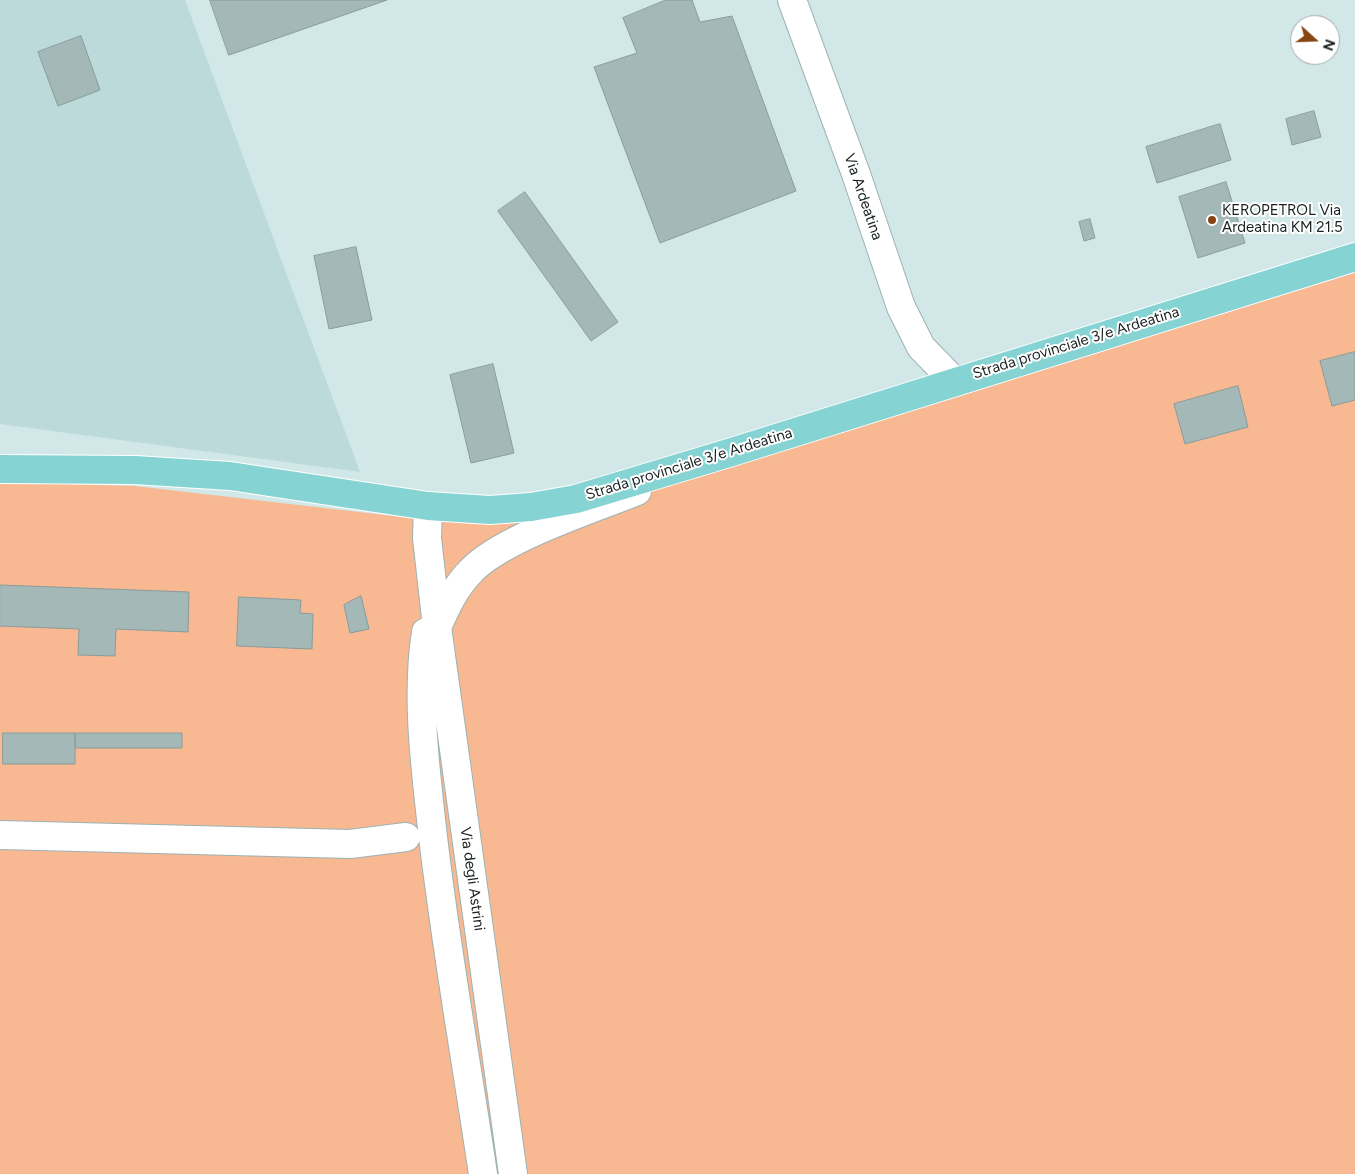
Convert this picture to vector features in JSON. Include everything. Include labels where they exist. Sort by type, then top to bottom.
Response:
[{"type":"main road","name":"Strada provinciale 3/e Ardeatina","points":[[0,469],[135,470],[230,476],[428,506],[490,510],[540,506],[576,499],[732,452],[1355,257]]},
{"type":"street","name":"Via Ardeatina","points":[[792,0],[856,174],[901,307],[921,347],[954,382]]},
{"type":"street","points":[[437,627],[460,583],[472,569],[502,549],[732,452]]},
{"type":"street","name":"Via degli Astrini","points":[[428,506],[428,538],[437,627],[513,1174]]},
{"type":"street","name":"Via degli Astrini","points":[[433,583],[425,639],[423,675],[426,766],[438,882],[483,1174]]},
{"type":"street","points":[[0,835],[350,844],[406,837]]},
{"type":"shaded area","points":[[0,0],[185,0],[360,472],[0,424]]},
{"type":"shaded area","points":[[1355,259],[1355,1174],[0,1174],[0,482],[135,486],[428,520],[732,452]]},
{"type":"building","points":[[210,0],[387,0],[229,55]]},
{"type":"building","points":[[666,0],[692,0],[700,22],[732,16],[796,191],[660,243],[594,67],[637,53],[623,18]]},
{"type":"building","points":[[81,36],[100,90],[58,106],[38,52]]},
{"type":"building","points":[[1314,111],[1321,137],[1292,145],[1286,119]]},
{"type":"building","points":[[1220,124],[1231,160],[1157,183],[1146,147]]},
{"type":"building","name":"KEROPETROL Via Ardeatina KM 21.5","points":[[1226,182],[1245,243],[1198,258],[1179,197]]},
{"type":"building","points":[[525,192],[618,322],[591,341],[498,211]]},
{"type":"building","points":[[1090,219],[1095,238],[1084,241],[1079,222]]},
{"type":"building","points":[[356,247],[372,320],[329,329],[314,256]]},
{"type":"building","points":[[1355,352],[1355,400],[1332,406],[1320,361]]},
{"type":"building","points":[[493,364],[514,453],[471,463],[450,375]]},
{"type":"building","points":[[1238,386],[1248,427],[1185,444],[1174,404]]},
{"type":"building","points":[[0,585],[189,592],[188,632],[116,629],[115,656],[78,655],[79,629],[0,626]]},
{"type":"building","points":[[361,596],[369,629],[350,633],[344,605]]},
{"type":"building","points":[[239,597],[301,600],[300,613],[313,614],[312,649],[237,646]]},
{"type":"building","points":[[3,733],[75,733],[75,764],[3,764]]},
{"type":"building","points":[[75,733],[182,733],[182,748],[76,748]]},
{"type":"place","name":"KEROPETROL Via Ardeatina KM 21.5","points":[[1212,220]]}]
